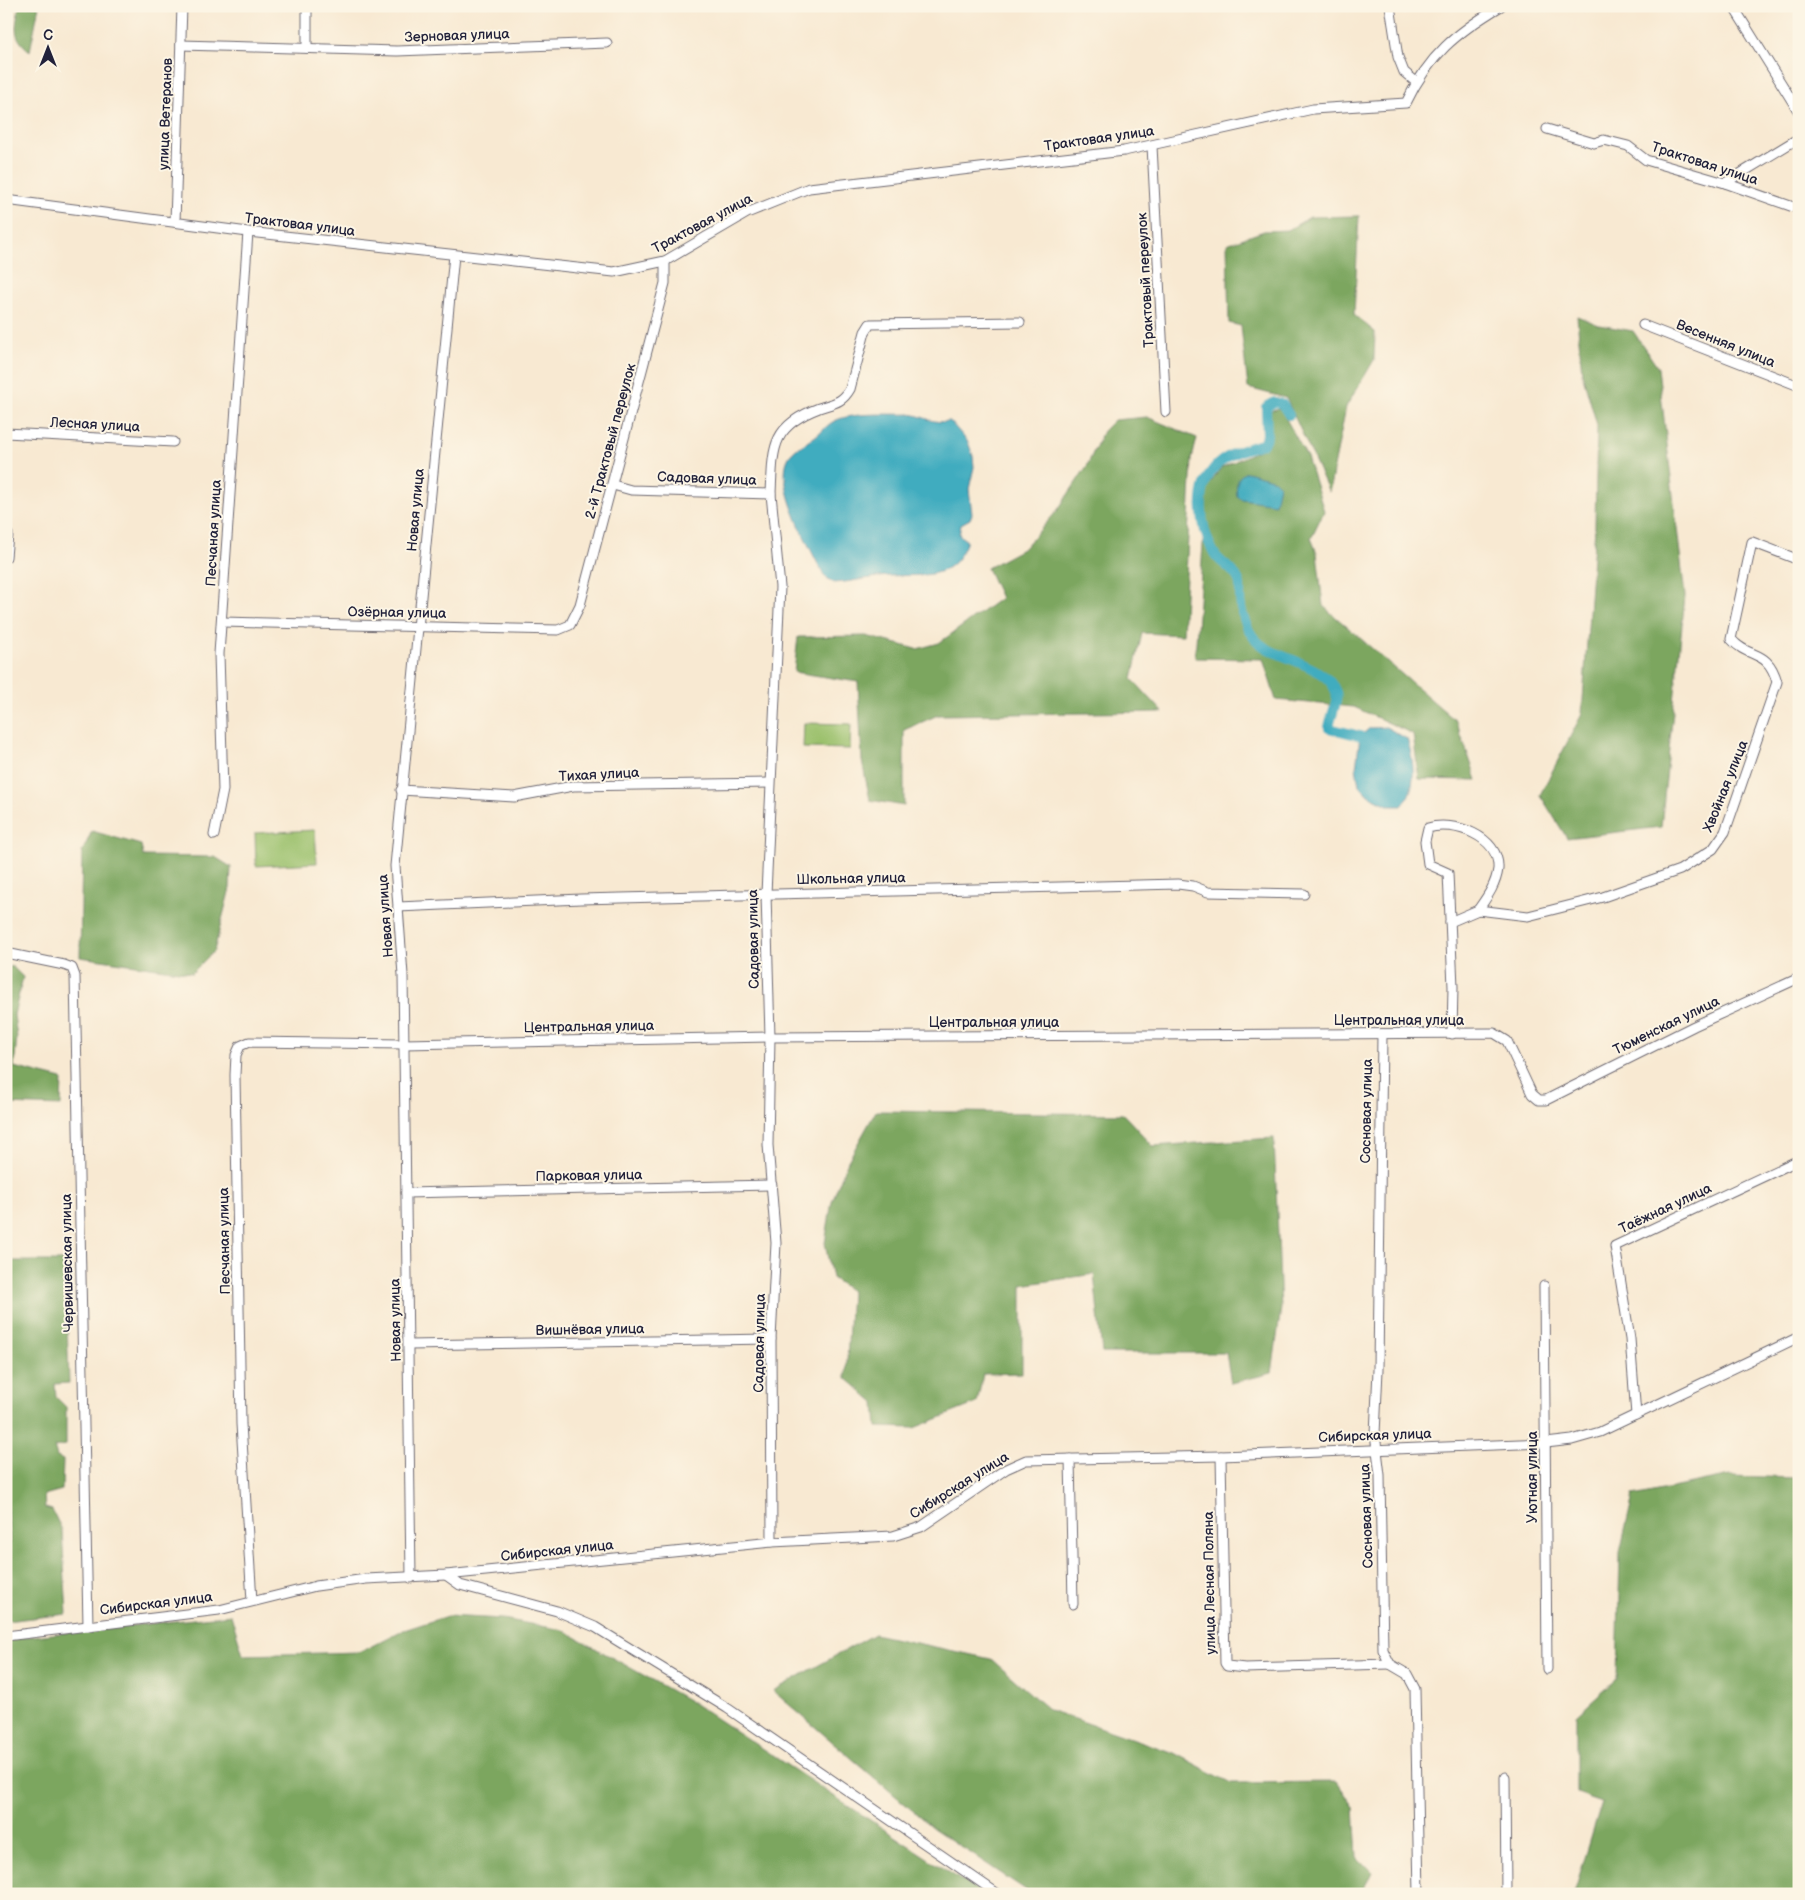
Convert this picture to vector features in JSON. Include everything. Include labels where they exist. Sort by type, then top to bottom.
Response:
[{"type":"street","name":"улица Ветеранов","points":[[175,222],[182,6]]},
{"type":"street","points":[[307,48],[308,6]]},
{"type":"street","points":[[1390,6],[1398,57],[1404,72],[1416,82],[1432,59],[1469,26],[1501,6]]},
{"type":"street","points":[[1733,6],[1799,112]]},
{"type":"street","name":"Зерновая улица","points":[[181,45],[396,51],[607,43]]},
{"type":"street","name":"Трактовая улица","points":[[6,200],[248,232],[614,272],[665,261],[747,213],[810,188],[1152,146],[1261,119],[1314,109],[1406,103],[1416,82]]},
{"type":"street","name":"Трактовая улица","points":[[1547,129],[1594,143],[1604,140],[1628,146],[1646,160],[1725,183],[1799,209]]},
{"type":"street","points":[[1725,183],[1799,138]]},
{"type":"street","name":"Трактовый переулок","points":[[1152,146],[1166,412]]},
{"type":"street","name":"Песчаная улица","points":[[214,835],[223,790],[220,654],[223,622],[223,574],[248,232]]},
{"type":"street","name":"Новая улица","points":[[411,1578],[403,975],[395,866],[454,255]]},
{"type":"street","name":"2-й Трактовый переулок","points":[[570,625],[580,605],[665,283],[665,261]]},
{"type":"street","points":[[771,494],[773,453],[778,438],[788,425],[819,408],[840,403],[846,396],[850,388],[864,332],[870,324],[1020,322]]},
{"type":"street","name":"Весенняя улица","points":[[1643,325],[1799,386]]},
{"type":"street","name":"Лесная улица","points":[[11,433],[173,442]]},
{"type":"street","name":"Садовая улица","points":[[612,486],[631,490],[771,494],[780,587],[766,894],[770,1037],[768,1145],[776,1242],[771,1340],[772,1542]]},
{"type":"street","points":[[6,557],[8,534]]},
{"type":"street","name":"Хвойная улица","points":[[1478,910],[1528,916],[1603,897],[1680,870],[1713,849],[1725,832],[1777,682],[1773,668],[1762,657],[1736,645],[1731,639],[1752,542],[1799,560]]},
{"type":"street","name":"Озёрная улица","points":[[223,622],[558,630],[570,625]]},
{"type":"street","name":"Тихая улица","points":[[401,790],[514,797],[573,786],[770,783]]},
{"type":"street","points":[[1450,922],[1478,910],[1493,887],[1498,867],[1490,844],[1464,828],[1436,825],[1428,828],[1425,841],[1428,864],[1448,873],[1452,1034]]},
{"type":"street","name":"Школьная улица","points":[[398,907],[581,899],[1178,884],[1193,886],[1208,892],[1304,894]]},
{"type":"street","name":"Червишевская улица","points":[[6,953],[64,965],[72,968],[75,976],[88,1626]]},
{"type":"street","name":"Тюменская улица","points":[[1546,1100],[1694,1026],[1799,978]]},
{"type":"street","name":"Центральная улица","points":[[404,1044],[770,1037],[1494,1033],[1507,1041],[1532,1094],[1539,1100],[1546,1100]]},
{"type":"street","name":"Сосновая улица","points":[[1382,1034],[1378,1370],[1375,1413],[1380,1475],[1383,1650],[1390,1664]]},
{"type":"street","name":"Песчаная улица","points":[[252,1601],[241,1424],[236,1056],[240,1046],[249,1042],[404,1044]]},
{"type":"street","name":"Таёжная улица","points":[[1636,1415],[1630,1339],[1615,1246],[1799,1160]]},
{"type":"street","name":"Парковая улица","points":[[406,1193],[772,1185]]},
{"type":"street","name":"Уютная улица","points":[[1544,1286],[1547,1669]]},
{"type":"street","name":"Сибирская улица","points":[[6,1636],[210,1611],[316,1586],[366,1579],[446,1575],[772,1542],[893,1536],[921,1527],[1006,1469],[1026,1460],[1221,1456],[1377,1448],[1546,1443],[1572,1440],[1600,1432],[1799,1337]]},
{"type":"street","name":"Вишнёвая улица","points":[[409,1345],[771,1340]]},
{"type":"street","name":"улица Лесная Поляна","points":[[1221,1456],[1225,1663],[1227,1666],[1390,1664]]},
{"type":"street","points":[[1070,1459],[1073,1604]]},
{"type":"street","points":[[446,1575],[460,1585],[557,1611],[595,1627],[727,1708],[998,1894]]},
{"type":"street","points":[[1390,1664],[1406,1674],[1415,1689],[1419,1894]]},
{"type":"street","points":[[1505,1777],[1506,1894]]},
{"type":"green space","points":[[19,6],[39,6],[30,51],[17,36],[16,26]]},
{"type":"green space","points":[[1359,216],[1354,315],[1375,332],[1374,360],[1346,407],[1329,492],[1286,398],[1248,388],[1241,326],[1229,323],[1227,244],[1264,231],[1288,230],[1310,217]]},
{"type":"green space","points":[[1577,316],[1599,325],[1633,331],[1658,368],[1685,596],[1661,827],[1567,838],[1540,795],[1582,714],[1595,527],[1597,425],[1582,373]]},
{"type":"green space","points":[[1280,408],[1307,457],[1324,511],[1311,538],[1317,553],[1323,606],[1456,721],[1477,780],[1419,779],[1413,734],[1354,707],[1276,700],[1263,659],[1195,658],[1207,488],[1221,468],[1267,446],[1269,411]]},
{"type":"green space","points":[[1147,417],[1197,438],[1192,459],[1183,635],[1142,633],[1132,679],[1163,712],[938,715],[904,730],[904,806],[870,800],[862,761],[858,682],[794,672],[798,637],[866,636],[917,649],[939,643],[1001,598],[987,568],[1024,548],[1057,511],[1087,466],[1103,431],[1114,420]]},
{"type":"green space","points":[[804,723],[851,724],[850,749],[803,748]]},
{"type":"green space","points":[[315,830],[317,863],[256,866],[255,833]]},
{"type":"green space","points":[[92,831],[141,845],[143,856],[215,857],[231,867],[230,888],[214,951],[192,973],[80,957],[82,852]]},
{"type":"green space","points":[[6,966],[13,967],[23,977],[14,1015],[17,1037],[14,1067],[62,1079],[61,1106],[6,1104]]},
{"type":"green space","points":[[876,1111],[1123,1114],[1153,1146],[1274,1138],[1281,1308],[1272,1373],[1231,1383],[1226,1353],[1102,1353],[1094,1274],[1022,1285],[1022,1373],[983,1374],[977,1403],[914,1428],[877,1427],[875,1403],[846,1378],[851,1291],[832,1278],[825,1243],[832,1201],[848,1161]]},
{"type":"green space","points":[[6,1261],[65,1261],[69,1383],[55,1384],[56,1397],[66,1407],[66,1445],[54,1447],[57,1457],[63,1460],[62,1490],[44,1495],[45,1508],[52,1510],[62,1530],[67,1614],[6,1621],[6,1544],[10,1544],[6,1502]]},
{"type":"green space","points":[[1730,1476],[1799,1478],[1799,1894],[1574,1894],[1602,1802],[1576,1793],[1576,1716],[1617,1679],[1620,1552],[1633,1496]]},
{"type":"green space","points":[[231,1615],[243,1655],[360,1652],[401,1631],[447,1616],[503,1619],[563,1630],[693,1703],[982,1894],[6,1894],[6,1639]]},
{"type":"green space","points":[[874,1634],[991,1659],[1049,1710],[1174,1753],[1231,1783],[1337,1782],[1354,1807],[1357,1857],[1372,1872],[1361,1894],[1032,1894],[933,1828],[773,1691]]},
{"type":"water","points":[[910,414],[934,421],[950,421],[968,442],[973,456],[974,467],[969,489],[972,514],[970,519],[961,524],[959,535],[967,541],[961,554],[945,570],[925,575],[882,577],[834,583],[824,576],[802,532],[789,497],[785,480],[786,466],[791,454],[839,419],[858,415]]},
{"type":"water","points":[[1247,472],[1275,480],[1279,485],[1275,504],[1242,499],[1237,496],[1239,478]]},
{"type":"water","points":[[1386,727],[1407,739],[1413,765],[1411,791],[1402,806],[1390,806],[1368,795],[1359,785],[1356,768],[1360,736],[1370,728]]},
{"type":"waterway","points":[[1289,415],[1282,404],[1275,402],[1266,407],[1267,435],[1263,444],[1227,457],[1210,473],[1202,495],[1205,532],[1214,553],[1234,573],[1239,581],[1242,614],[1253,637],[1265,647],[1312,668],[1331,682],[1337,695],[1329,728],[1360,736]]}]
